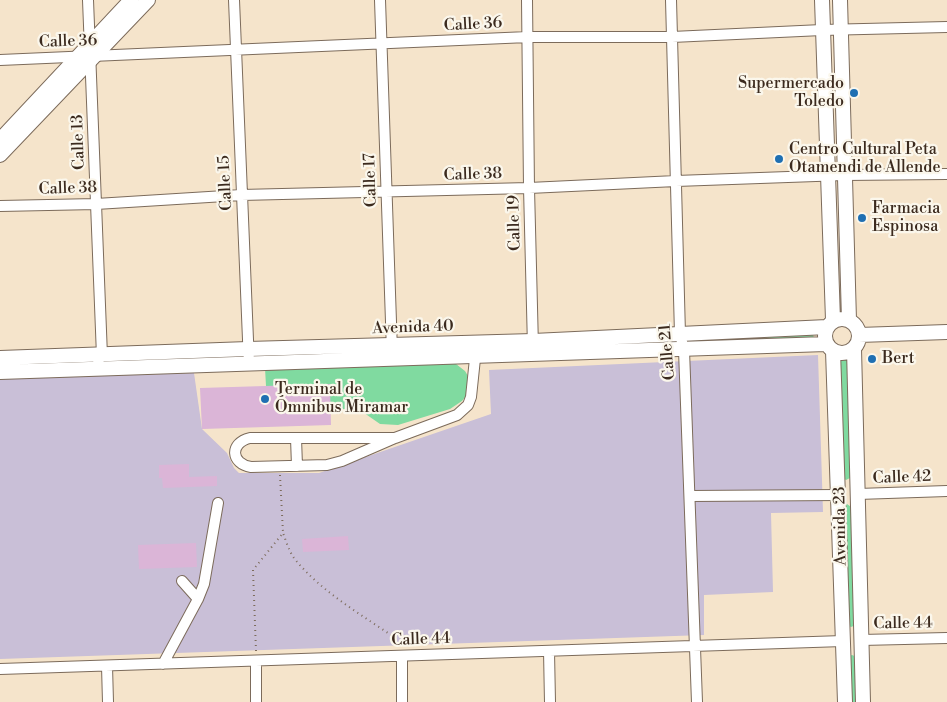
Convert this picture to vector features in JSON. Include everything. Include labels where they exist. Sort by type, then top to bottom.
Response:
[{"type":"main road","points":[[0,155],[89,55],[131,0]]},
{"type":"main road","points":[[0,140],[148,0]]},
{"type":"main road","points":[[822,0],[830,324],[824,336],[830,348]]},
{"type":"main road","points":[[840,0],[849,320],[856,326],[859,336],[854,349]]},
{"type":"main road","name":"Avenida 40","points":[[533,348],[680,334],[830,324],[838,319],[849,320]]},
{"type":"main road","points":[[859,336],[947,332]]},
{"type":"main road","name":"Avenida 40","points":[[0,372],[249,364],[392,353],[533,348],[684,350],[830,348],[844,354],[854,349]]},
{"type":"main road","name":"Avenida 23","points":[[830,348],[838,495],[844,702]]},
{"type":"main road","name":"Avenida 40","points":[[0,358],[102,356],[248,349],[392,353]]},
{"type":"main road","name":"Avenida 23","points":[[854,349],[863,702]]},
{"type":"main road","points":[[838,495],[858,494]]},
{"type":"main road","points":[[843,641],[860,640]]},
{"type":"street","name":"Calle 13","points":[[88,0],[102,356]]},
{"type":"street","name":"Calle 15","points":[[234,0],[249,364]]},
{"type":"street","name":"Calle 17","points":[[380,0],[392,353]]},
{"type":"street","name":"Calle 19","points":[[527,0],[533,348]]},
{"type":"street","name":"Calle 21","points":[[671,0],[680,334],[684,350],[697,702]]},
{"type":"street","name":"Calle 36","points":[[0,60],[528,37],[672,37],[840,29],[947,27]]},
{"type":"street","name":"Calle 38","points":[[0,206],[96,204],[241,195],[529,188],[676,180],[947,174]]},
{"type":"street","points":[[395,438],[244,439],[235,448],[234,453],[236,458],[247,467],[326,465],[450,418],[463,411],[472,397],[476,350]]},
{"type":"street","points":[[92,369],[102,356]]},
{"type":"street","points":[[296,438],[297,466]]},
{"type":"street","name":"Calle 42","points":[[858,494],[947,491]]},
{"type":"street","points":[[690,496],[838,495]]},
{"type":"street","points":[[163,664],[198,599],[204,584],[218,503]]},
{"type":"street","points":[[182,581],[198,599]]},
{"type":"street","name":"Calle 44","points":[[860,640],[947,638]]},
{"type":"street","name":"Calle 44","points":[[0,669],[843,641]]},
{"type":"street","points":[[549,651],[550,702]]},
{"type":"street","points":[[402,656],[402,702]]},
{"type":"street","points":[[256,661],[256,702]]},
{"type":"street","points":[[108,666],[108,702]]},
{"type":"path","points":[[280,471],[283,533],[293,556],[309,573],[344,603],[394,637],[402,656]]},
{"type":"path","points":[[256,661],[253,570],[283,533]]},
{"type":"shaded area","points":[[818,355],[823,512],[771,513],[773,592],[704,595],[704,635],[0,659],[0,379],[194,373],[202,429],[227,453],[234,468],[239,473],[319,473],[491,414],[489,370]]},
{"type":"green space","points":[[813,335],[814,338],[691,342],[692,341]]},
{"type":"green space","points":[[839,358],[847,359],[849,363],[852,477],[846,480],[842,477]]},
{"type":"green space","points":[[456,364],[468,376],[469,386],[466,396],[462,401],[450,409],[398,425],[380,424],[357,408],[331,410],[266,386],[265,368]]},
{"type":"green space","points":[[847,504],[854,509],[856,625],[851,627],[849,626],[845,505]]},
{"type":"green space","points":[[849,656],[857,657],[860,702],[849,702]]},
{"type":"building","name":"Terminal de Ómnibus Miramar","points":[[330,384],[331,425],[202,429],[200,388]]},
{"type":"building","points":[[189,464],[189,477],[217,476],[217,486],[163,488],[162,478],[159,478],[159,465]]},
{"type":"building","points":[[348,536],[349,550],[303,552],[302,539]]},
{"type":"building","points":[[196,543],[197,567],[139,569],[138,545]]},
{"type":"place","name":"Supermercado Toledo","points":[[854,93]]},
{"type":"place","name":"Centro Cultural Peta Otamendi de Allende","points":[[779,159]]},
{"type":"place","name":"Farmacia Espinosa","points":[[862,218]]},
{"type":"place","name":"Bert","points":[[872,359]]},
{"type":"place","name":"Terminal de Ómnibus Miramar","points":[[265,399]]}]
